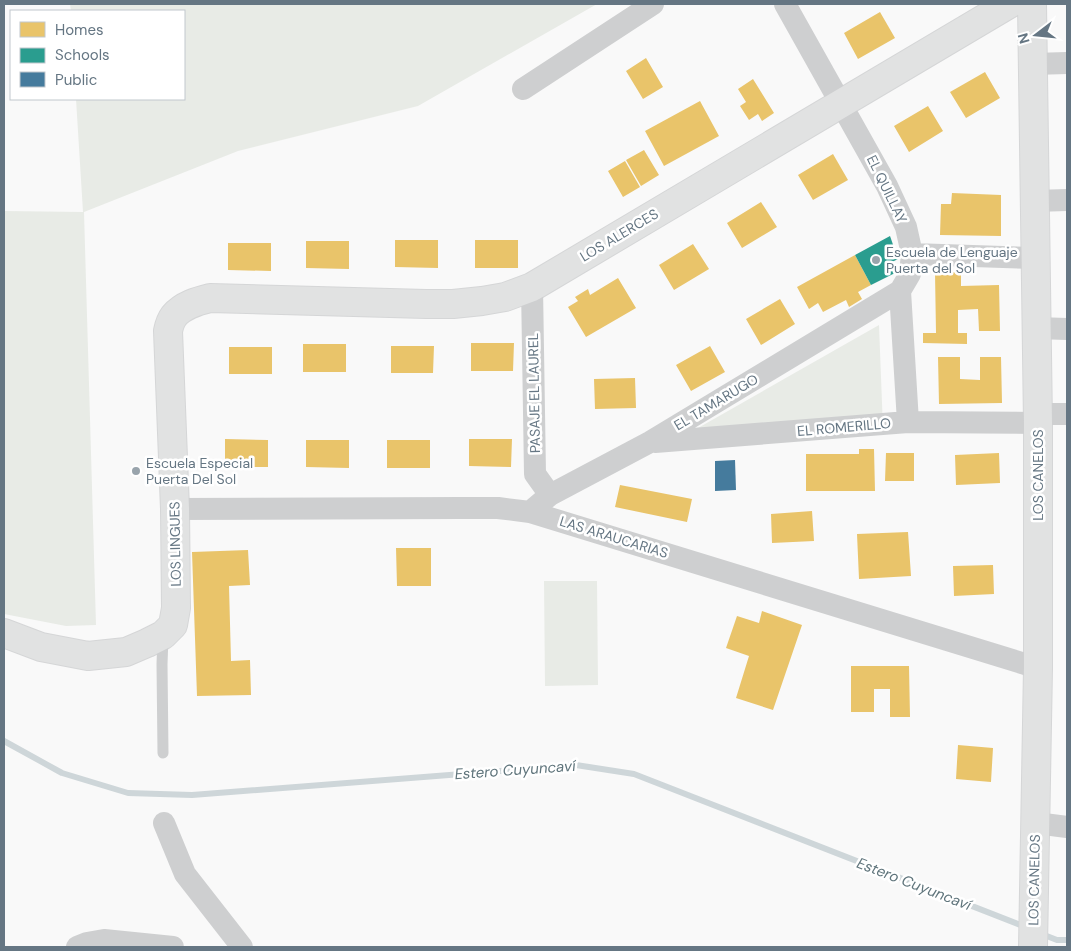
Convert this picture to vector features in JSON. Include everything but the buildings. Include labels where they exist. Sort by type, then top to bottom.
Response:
[{"type":"street","points":[[524,89],[653,4]]},
{"type":"street","name":"EL QUILLAY","points":[[785,4],[888,186],[906,227],[912,254],[910,274],[900,290],[908,422]]},
{"type":"street","name":"LOS ALERCES","points":[[185,307],[196,301],[210,298],[454,304],[505,297],[532,287],[1009,4]]},
{"type":"street","name":"LOS CANELOS","points":[[1032,4],[1038,418],[1038,668],[1033,947]]},
{"type":"street","points":[[1033,64],[1067,63]]},
{"type":"street","points":[[1035,200],[1067,200]]},
{"type":"street","points":[[912,254],[1035,258]]},
{"type":"street","name":"PASAJE EL LAUREL","points":[[532,287],[535,474],[550,495]]},
{"type":"street","name":"EL TAMARUGO","points":[[530,512],[550,495],[650,442],[900,290]]},
{"type":"street","name":"LOS LINGUES","points":[[163,635],[172,625],[176,608],[168,331],[174,316],[185,307]]},
{"type":"street","points":[[1036,328],[1067,329]]},
{"type":"street","name":"EL ROMERILLO","points":[[650,442],[908,422],[1038,418],[1067,414]]},
{"type":"street","name":"LAS ARAUCARIAS","points":[[174,509],[498,508],[530,512],[1038,668]]},
{"type":"street","points":[[4,633],[41,647],[88,656],[126,652],[163,635]]},
{"type":"street","points":[[1036,822],[1067,827]]},
{"type":"street","points":[[164,823],[185,874],[242,947]]},
{"type":"street","points":[[77,947],[104,940],[173,947]]},
{"type":"lane","name":"LOS LINGUES","points":[[163,635],[164,753]]},
{"type":"shaded area","points":[[70,4],[597,4],[418,106],[238,151],[84,212],[96,625],[66,626],[4,614],[4,211],[83,212],[76,100],[185,100],[185,10],[71,10]]},
{"type":"shaded area","points":[[879,325],[883,429],[698,428]]},
{"type":"shaded area","points":[[544,581],[597,581],[598,685],[545,686]]},
{"type":"waterway","name":"Estero Cuyuncaví","points":[[4,741],[62,773],[128,793],[192,795],[576,765],[634,774],[1028,928]]},
{"type":"waterway","name":"Estero Cuyuncaví","points":[[1039,933],[1057,940],[1067,940]]},
{"type":"place","name":"Escuela de Lenguaje Puerta del Sol","points":[[876,260]]},
{"type":"place","name":"Escuela Especial Puerta Del Sol","points":[[136,471]]}]
